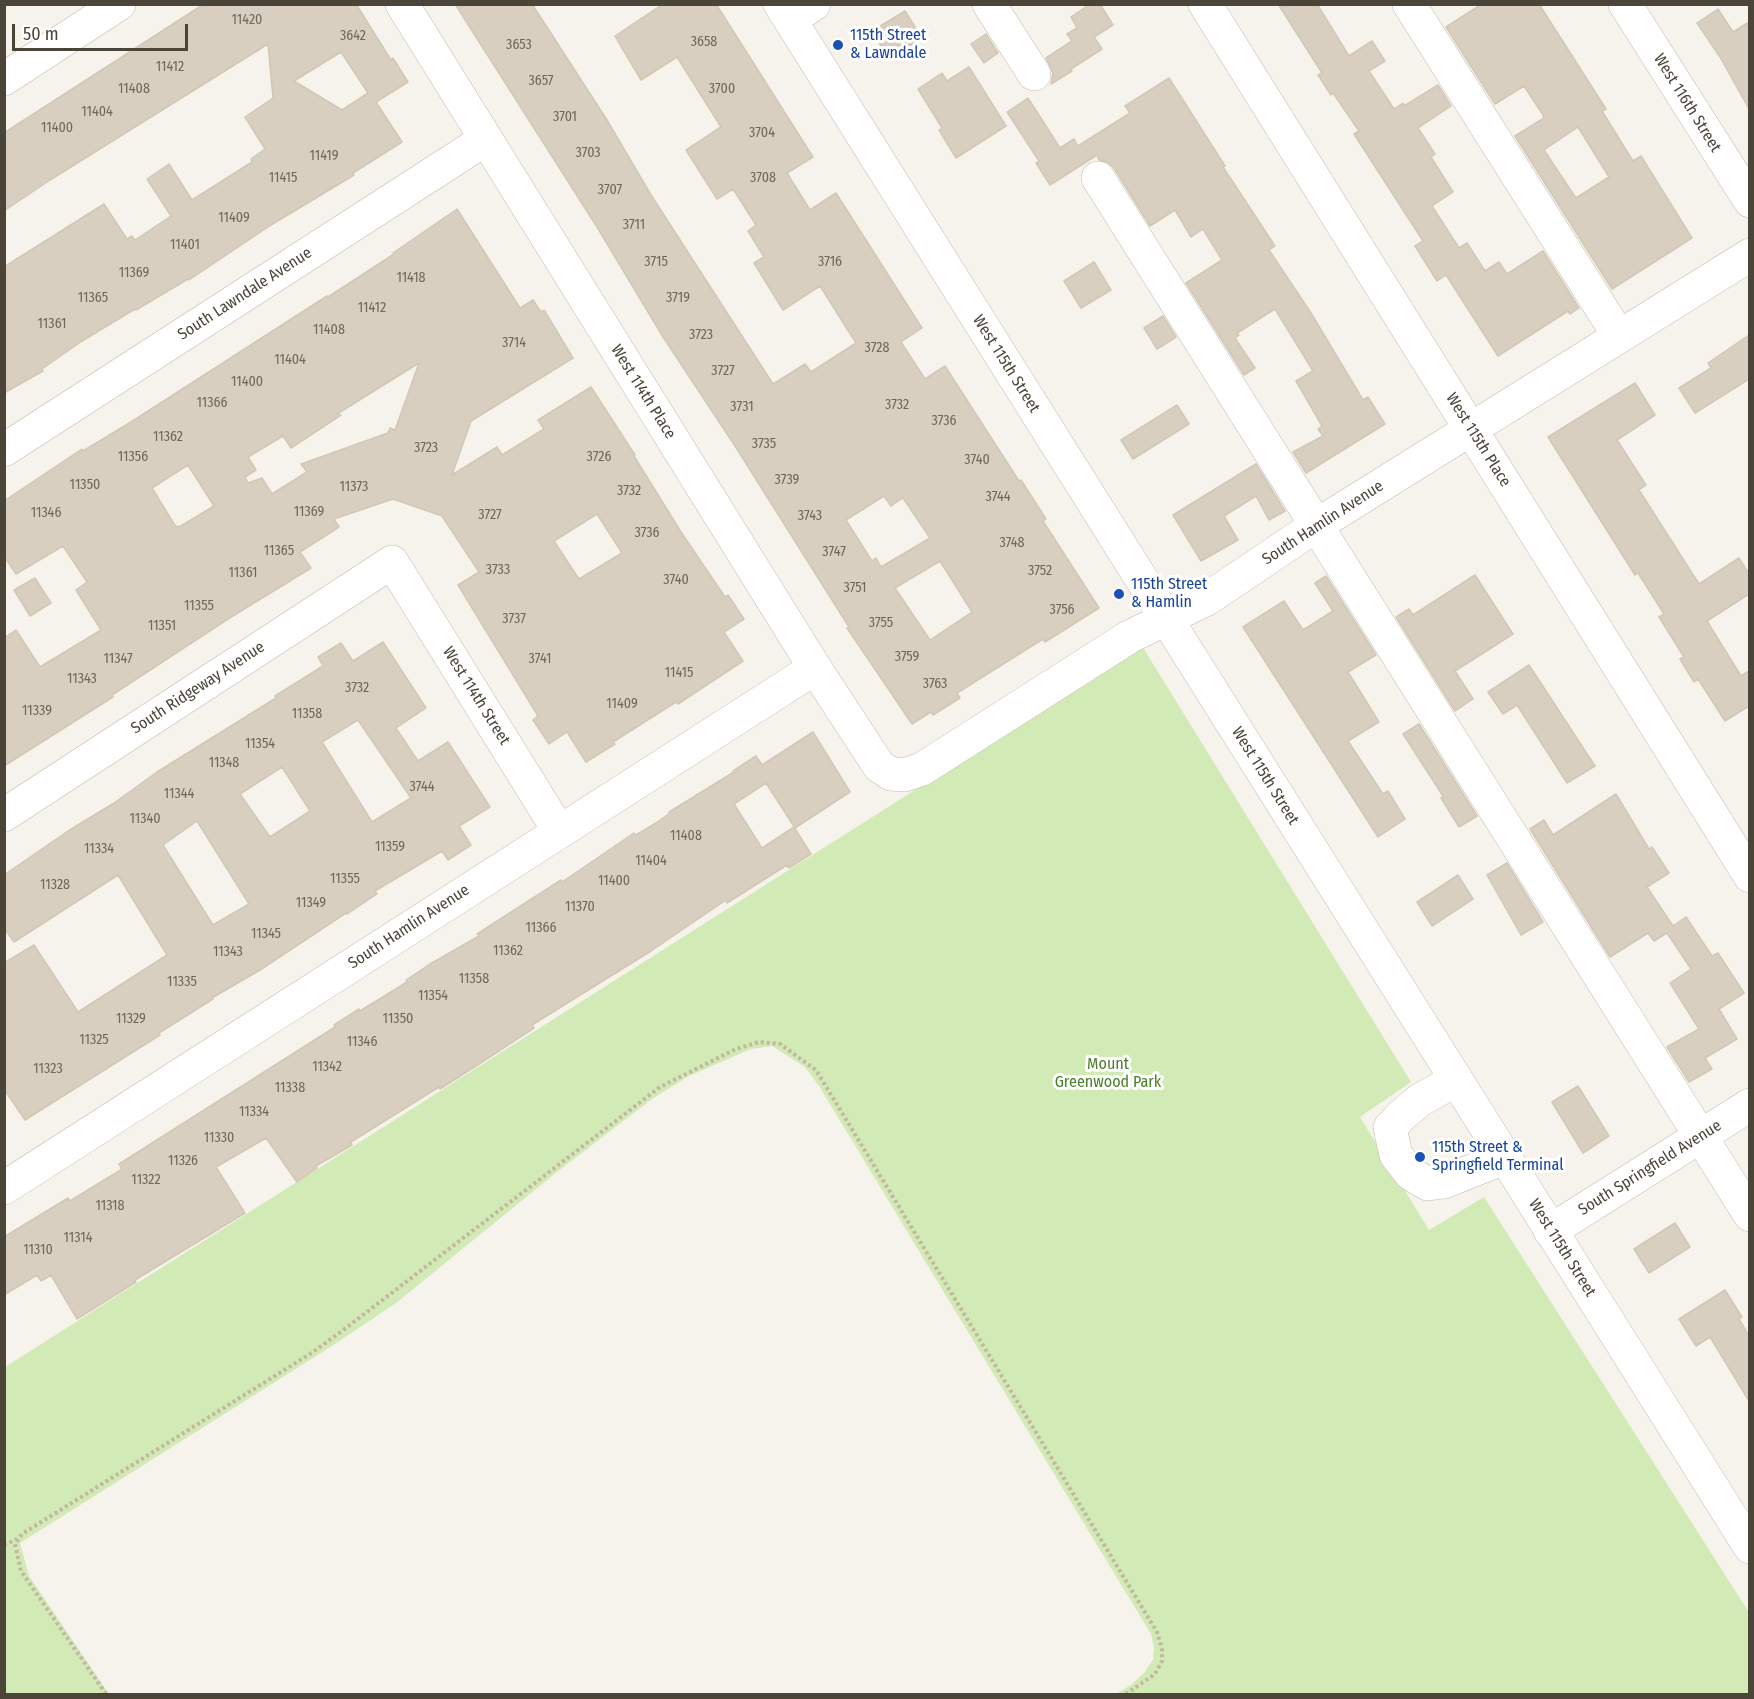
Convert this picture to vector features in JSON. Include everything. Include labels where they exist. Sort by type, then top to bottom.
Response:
[{"type":"street","points":[[4,79],[119,4]]},
{"type":"street","name":"West 114th Place","points":[[402,4],[815,668],[879,766],[891,774]]},
{"type":"street","points":[[989,4],[1034,74]]},
{"type":"street","name":"West 115th Place","points":[[1205,4],[1749,876]]},
{"type":"street","points":[[1410,4],[1619,336]]},
{"type":"street","name":"West 116th Street","points":[[1625,4],[1749,201]]},
{"type":"street","name":"West 115th Street","points":[[795,10],[1166,619],[1749,1547]]},
{"type":"street","name":"South Lawndale Avenue","points":[[4,450],[486,139]]},
{"type":"street","points":[[1098,178],[1749,1215]]},
{"type":"street","name":"South Hamlin Avenue","points":[[891,774],[904,775],[922,769],[1129,637],[1207,599],[1317,525],[1749,255]]},
{"type":"street","name":"South Ridgeway Avenue","points":[[4,815],[392,562]]},
{"type":"street","name":"West 114th Street","points":[[392,562],[559,831]]},
{"type":"street","name":"South Hamlin Avenue","points":[[4,1188],[815,668]]},
{"type":"street","points":[[1456,1080],[1420,1100],[1390,1128],[1396,1155],[1410,1174],[1428,1184],[1444,1182],[1504,1158]]},
{"type":"street","name":"South Springfield Avenue","points":[[1550,1230],[1749,1104]]},
{"type":"path","points":[[106,1695],[21,1571],[15,1544],[22,1534],[313,1352],[660,1087],[736,1049],[759,1042],[780,1044],[816,1070],[1157,1632],[1162,1649],[1162,1661],[1155,1674],[1126,1695]]},
{"type":"path","points":[[4,1545],[18,1539]]},
{"type":"green space","name":"Mount Greenwood Park","points":[[1142,646],[1411,1082],[1360,1117],[1429,1230],[1484,1197],[1750,1614],[1749,1694],[1116,1694],[1131,1685],[1144,1673],[1153,1660],[1154,1647],[1151,1634],[819,1086],[805,1067],[772,1046],[751,1049],[689,1076],[652,1099],[557,1172],[396,1303],[332,1346],[20,1543],[29,1576],[109,1694],[5,1694],[5,1367]]},
{"type":"building","points":[[204,4],[356,4],[391,60],[393,58],[408,82],[376,102],[402,142],[189,280],[82,341],[42,369],[43,371],[4,393],[4,267],[104,204],[127,239],[132,236],[135,240],[171,216],[147,179],[169,164],[192,200],[252,162],[251,159],[265,149],[245,117],[273,98],[268,44],[4,211],[4,133]],"holes":[[[341,52],[368,93],[342,110],[294,81]]]},
{"type":"building","points":[[455,4],[532,4],[607,120],[651,195],[773,384],[805,364],[811,372],[856,343],[820,286],[783,310],[754,263],[764,257],[748,231],[756,225],[733,189],[717,199],[686,150],[721,127],[677,57],[641,80],[615,36],[663,4],[716,4],[813,157],[787,173],[810,210],[836,193],[922,328],[901,342],[925,379],[945,366],[1046,519],[1043,521],[1099,608],[1045,642],[1043,639],[957,693],[960,698],[933,715],[931,712],[912,724],[847,628],[849,627],[663,337],[597,227]],"holes":[[[884,496],[891,506],[903,498],[930,538],[881,567],[876,558],[872,561],[846,520]],[[940,561],[972,612],[930,640],[895,588]]]},
{"type":"building","points":[[1090,4],[1100,4],[1113,25],[1094,37],[1102,49],[1051,84],[1053,73],[1046,58],[1072,41],[1067,34],[1077,28],[1071,17]]},
{"type":"building","points":[[1278,4],[1317,4],[1349,56],[1372,41],[1385,61],[1369,71],[1394,109],[1403,103],[1404,106],[1438,85],[1451,106],[1418,128],[1435,154],[1431,157],[1453,192],[1432,206],[1459,248],[1467,243],[1485,271],[1499,262],[1507,274],[1543,251],[1579,308],[1570,314],[1568,311],[1498,356],[1446,275],[1437,281],[1415,246],[1423,241],[1354,134],[1359,131],[1318,75],[1322,73]]},
{"type":"building","points":[[1482,4],[1539,4],[1606,109],[1602,111],[1633,161],[1641,156],[1692,238],[1612,289],[1515,136],[1544,118],[1543,115],[1524,86],[1495,104],[1446,27]],"holes":[[[1578,127],[1609,177],[1576,198],[1544,150]]]},
{"type":"building","points":[[1718,9],[1733,32],[1749,22],[1749,109],[1720,57],[1697,23]]},
{"type":"building","points":[[905,11],[922,38],[889,59],[872,31]]},
{"type":"building","points":[[986,34],[998,53],[984,63],[971,44]]},
{"type":"building","points":[[969,67],[1006,126],[956,158],[939,130],[942,128],[918,89],[942,73],[947,81]]},
{"type":"building","points":[[1169,78],[1225,166],[1223,167],[1275,246],[1269,250],[1311,313],[1363,400],[1368,397],[1385,424],[1306,473],[1293,452],[1323,436],[1318,429],[1322,426],[1296,381],[1313,371],[1275,309],[1237,333],[1239,335],[1235,338],[1255,368],[1244,375],[1186,283],[1222,260],[1203,229],[1191,237],[1175,210],[1150,226],[1114,168],[1107,162],[1099,160],[1097,155],[1050,185],[1036,163],[1039,161],[1007,112],[1028,98],[1060,148],[1074,139],[1078,146],[1130,113],[1125,106]]},
{"type":"building","points":[[457,209],[520,308],[533,300],[541,312],[544,310],[573,358],[471,421],[452,475],[497,447],[502,455],[544,429],[538,420],[591,387],[681,532],[725,597],[728,595],[744,619],[724,632],[743,661],[678,704],[676,702],[613,742],[615,744],[586,762],[567,732],[549,744],[533,720],[538,716],[458,585],[479,572],[442,516],[393,499],[334,519],[339,527],[300,552],[311,568],[228,619],[112,695],[113,697],[4,766],[4,638],[16,630],[40,667],[101,630],[76,590],[87,582],[63,546],[16,574],[4,556],[4,501],[82,449],[83,451],[131,422],[328,297]],"holes":[[[419,363],[395,430],[390,428],[388,433],[301,464],[307,472],[272,494],[262,478],[248,483],[245,477],[256,470],[248,457],[283,436],[291,448],[341,415],[337,414]],[[188,465],[214,506],[176,527],[152,488]],[[597,514],[622,553],[579,579],[554,541]]]},
{"type":"building","points":[[1094,262],[1111,290],[1081,308],[1064,281]]},
{"type":"building","points":[[1163,316],[1176,337],[1157,349],[1144,328]]},
{"type":"building","points":[[1749,335],[1749,379],[1695,413],[1679,388],[1711,368],[1708,363]]},
{"type":"building","points":[[1635,383],[1655,415],[1617,440],[1646,485],[1639,490],[1699,584],[1739,558],[1749,574],[1749,594],[1707,621],[1741,676],[1749,671],[1749,706],[1725,721],[1698,679],[1694,682],[1680,659],[1684,657],[1659,617],[1664,614],[1638,573],[1635,575],[1548,437]]},
{"type":"building","points":[[1177,405],[1189,424],[1133,459],[1121,440]]},
{"type":"building","points":[[1256,464],[1285,511],[1269,520],[1256,496],[1224,516],[1238,540],[1201,561],[1173,515]]},
{"type":"building","points":[[1475,575],[1513,634],[1455,671],[1473,699],[1455,711],[1396,617],[1409,609],[1413,615]]},
{"type":"building","points":[[1326,576],[1376,655],[1348,672],[1379,722],[1348,741],[1383,794],[1388,791],[1405,819],[1378,837],[1243,627],[1284,601],[1303,630],[1333,611],[1315,583]]},
{"type":"building","points":[[35,578],[51,603],[30,616],[14,590]]},
{"type":"building","points":[[383,642],[426,708],[396,728],[418,761],[448,742],[490,807],[459,826],[471,845],[448,860],[442,851],[375,891],[377,894],[347,914],[212,998],[159,1033],[160,1035],[25,1120],[4,1089],[4,963],[34,945],[78,1012],[167,955],[118,875],[14,942],[4,928],[4,875],[157,772],[323,666],[318,657],[341,643],[353,661]],"holes":[[[358,720],[411,798],[372,822],[322,742]],[[282,767],[310,811],[270,837],[240,794]],[[197,821],[249,904],[213,925],[163,845]]]},
{"type":"building","points":[[1529,665],[1595,766],[1567,783],[1517,705],[1503,714],[1488,692]]},
{"type":"building","points":[[1419,724],[1477,816],[1459,827],[1441,798],[1443,796],[1403,734]]},
{"type":"building","points":[[813,732],[850,792],[795,828],[766,783],[734,804],[762,848],[794,827],[811,854],[789,868],[787,865],[727,903],[726,900],[651,951],[532,1025],[534,1028],[476,1066],[351,1142],[352,1145],[316,1166],[317,1168],[297,1182],[266,1138],[216,1167],[245,1213],[135,1280],[136,1282],[77,1319],[51,1275],[41,1281],[37,1275],[4,1295],[4,1237],[68,1198],[70,1201],[122,1169],[119,1164],[335,1027],[334,1025],[359,1009],[360,1011],[407,982],[406,980],[430,964],[479,936],[477,934],[561,880],[562,882],[634,833],[636,835],[656,823],[669,812],[756,756],[762,765]]},
{"type":"building","points":[[1616,794],[1649,849],[1652,847],[1669,873],[1647,887],[1673,926],[1686,917],[1712,956],[1718,953],[1744,993],[1719,1009],[1737,1039],[1705,1058],[1712,1069],[1689,1082],[1667,1047],[1699,1029],[1670,983],[1691,969],[1667,933],[1654,941],[1648,933],[1610,957],[1530,829],[1544,820],[1553,835]]},
{"type":"building","points":[[1507,863],[1543,922],[1521,935],[1487,875]]},
{"type":"building","points":[[1458,875],[1473,899],[1432,926],[1417,902]]},
{"type":"building","points":[[1578,1086],[1609,1136],[1583,1153],[1552,1102]]},
{"type":"building","points":[[1675,1223],[1690,1247],[1649,1273],[1634,1249]]},
{"type":"building","points":[[1725,1290],[1742,1317],[1739,1319],[1749,1336],[1749,1401],[1710,1337],[1696,1346],[1679,1319]]},
{"type":"place","name":"115th Street & Lawndale","points":[[838,45]]},
{"type":"place","name":"115th Street & Hamlin","points":[[1119,594]]},
{"type":"place","name":"115th Street & Springfield Terminal","points":[[1420,1157]]}]
